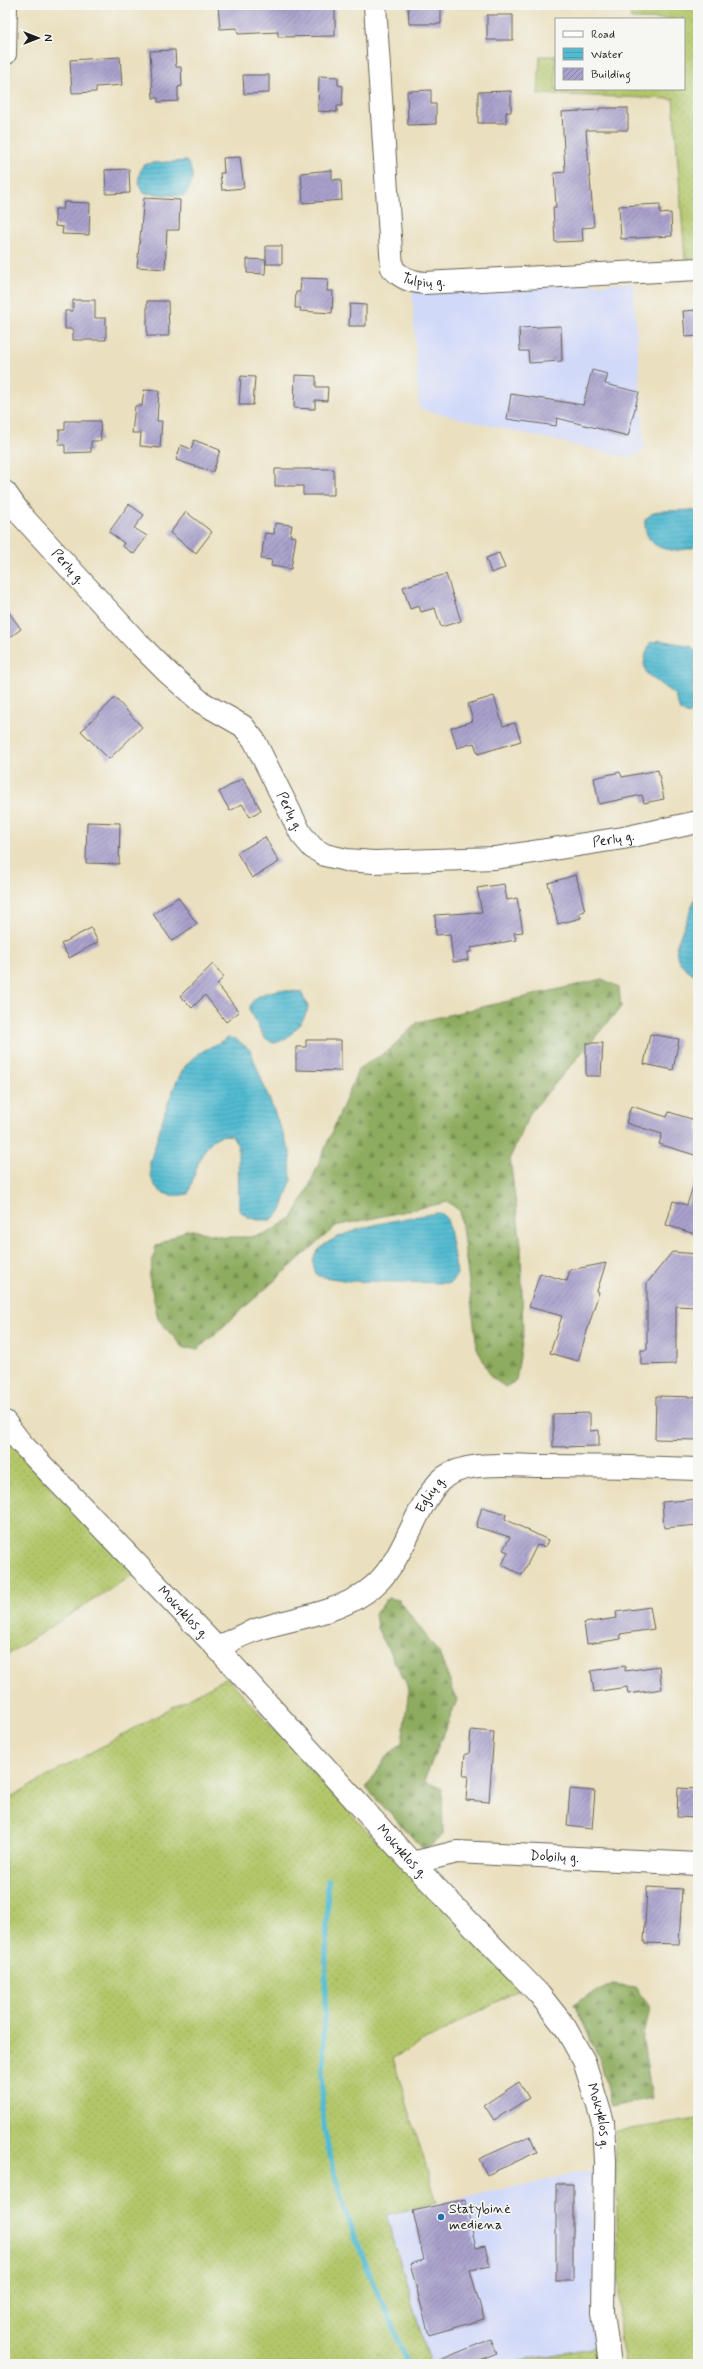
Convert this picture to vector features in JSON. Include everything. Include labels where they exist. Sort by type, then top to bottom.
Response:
[{"type":"street","points":[[5,54],[6,5]]},
{"type":"street","name":"Tulpių g.","points":[[375,5],[392,268],[399,276],[410,281],[424,283],[698,269]]},
{"type":"street","name":"Perlų g.","points":[[5,492],[22,516],[156,662],[201,702],[243,726],[254,740],[301,834],[313,848],[325,855],[346,860],[374,862],[495,858],[623,838],[698,822]]},
{"type":"street","name":"Mokyklos g.","points":[[5,1422],[20,1443],[218,1649],[412,1863],[539,1994],[565,2026],[584,2061],[603,2122],[605,2162],[603,2313],[610,2364]]},
{"type":"street","name":"Eglių g.","points":[[218,1649],[242,1634],[326,1611],[349,1602],[368,1591],[386,1573],[396,1558],[428,1498],[440,1481],[455,1471],[473,1467],[514,1466],[698,1469]]},
{"type":"street","name":"Dobilų g.","points":[[412,1863],[457,1852],[698,1864]]},
{"type":"shaded area","points":[[633,283],[645,450],[630,458],[419,409],[412,292]]},
{"type":"shaded area","points":[[592,2170],[597,2347],[504,2364],[430,2364],[386,2215]]},
{"type":"green space","points":[[630,5],[698,5],[698,258],[685,259],[673,99],[538,94],[540,56],[555,56],[555,90],[685,90],[685,18],[631,18]]},
{"type":"green space","points":[[602,979],[619,987],[621,1007],[530,1113],[510,1158],[521,1245],[523,1337],[516,1381],[505,1387],[491,1377],[477,1348],[460,1211],[448,1202],[336,1226],[198,1349],[183,1348],[158,1319],[149,1277],[156,1246],[188,1229],[225,1237],[249,1237],[268,1233],[293,1217],[307,1191],[359,1068],[388,1051],[418,1022]]},
{"type":"green space","points":[[5,1437],[134,1574],[5,1656]]},
{"type":"green space","points":[[388,1598],[399,1600],[439,1653],[457,1700],[424,1781],[442,1789],[443,1834],[425,1851],[366,1788],[385,1759],[402,1742],[409,1689],[377,1628],[375,1614]]},
{"type":"green space","points":[[227,1677],[363,1827],[522,1988],[393,2058],[437,2202],[386,2215],[430,2364],[5,2364],[5,1800]]},
{"type":"green space","points":[[613,1984],[635,1987],[650,2007],[643,2041],[652,2098],[611,2107],[601,2063],[574,2003]]},
{"type":"green space","points":[[698,2119],[698,2364],[625,2364],[620,2338],[615,2131]]},
{"type":"green space","points":[[597,2347],[601,2364],[504,2364]]},
{"type":"water","points":[[186,161],[191,170],[192,178],[190,187],[184,196],[143,193],[139,179],[143,165]]},
{"type":"water","points":[[691,510],[698,512],[698,546],[689,549],[670,550],[655,544],[649,538],[645,520],[651,514],[660,511]]},
{"type":"water","points":[[660,640],[691,646],[696,652],[691,712],[689,714],[680,711],[675,695],[647,674],[645,670],[644,662],[650,643]]},
{"type":"water","points":[[698,891],[698,977],[681,964],[676,950]]},
{"type":"water","points":[[279,990],[301,992],[308,1007],[304,1018],[295,1030],[284,1039],[273,1043],[264,1037],[250,1011],[250,1006],[256,998],[269,992]]},
{"type":"water","points":[[227,1038],[236,1039],[250,1050],[290,1152],[291,1181],[281,1211],[271,1220],[259,1220],[248,1217],[239,1210],[238,1146],[232,1136],[222,1136],[214,1139],[207,1146],[202,1154],[188,1194],[171,1195],[158,1190],[154,1185],[150,1171],[150,1162],[172,1092],[185,1067],[196,1056]]},
{"type":"water","points":[[441,1213],[444,1215],[448,1223],[457,1274],[451,1283],[349,1281],[318,1276],[313,1261],[320,1249],[335,1238],[356,1230],[380,1224]]},
{"type":"building","points":[[218,5],[335,5],[335,36],[278,37],[278,32],[238,34],[237,28],[220,29]]},
{"type":"building","points":[[408,5],[441,5],[441,24],[409,24]]},
{"type":"building","points":[[487,15],[513,15],[513,40],[487,40]]},
{"type":"building","points":[[175,50],[176,67],[181,67],[182,86],[178,87],[178,101],[158,102],[158,98],[153,98],[150,51]]},
{"type":"building","points":[[120,57],[122,85],[96,87],[96,92],[72,93],[70,60]]},
{"type":"building","points":[[243,75],[269,75],[269,93],[244,94]]},
{"type":"building","points":[[319,76],[338,77],[338,85],[343,86],[342,106],[337,106],[337,112],[318,111]]},
{"type":"building","points":[[431,90],[431,104],[436,104],[436,124],[408,125],[407,91]]},
{"type":"building","points":[[511,91],[511,112],[506,112],[506,123],[478,123],[478,92]]},
{"type":"building","points":[[599,108],[628,108],[628,130],[586,130],[594,227],[582,228],[583,241],[555,242],[553,207],[556,207],[554,173],[565,172],[562,112],[599,110]]},
{"type":"building","points":[[240,157],[244,188],[222,190],[220,173],[224,173],[223,158]]},
{"type":"building","points":[[129,169],[130,193],[106,194],[105,170]]},
{"type":"building","points":[[332,170],[332,180],[341,179],[342,200],[303,203],[301,173]]},
{"type":"building","points":[[144,198],[180,200],[179,230],[167,230],[165,269],[137,267]]},
{"type":"building","points":[[64,202],[90,203],[89,235],[62,234],[63,227],[55,226],[55,209],[63,209]]},
{"type":"building","points":[[660,204],[660,214],[671,213],[672,236],[621,239],[619,206]]},
{"type":"building","points":[[266,246],[282,246],[282,264],[266,264]]},
{"type":"building","points":[[247,259],[266,260],[265,274],[247,273]]},
{"type":"building","points":[[301,278],[328,279],[327,291],[333,291],[332,313],[300,311],[301,308],[295,308],[296,292],[300,292]]},
{"type":"building","points":[[73,300],[95,300],[95,318],[106,318],[106,340],[73,340],[73,329],[65,329],[65,311],[73,311]]},
{"type":"building","points":[[147,301],[168,301],[169,336],[147,336]]},
{"type":"building","points":[[350,304],[366,305],[366,326],[349,326]]},
{"type":"building","points":[[698,310],[698,336],[685,337],[683,311]]},
{"type":"building","points":[[561,326],[562,361],[529,363],[528,351],[520,351],[519,328]]},
{"type":"building","points":[[592,370],[608,374],[605,384],[639,392],[628,436],[557,418],[556,426],[507,419],[511,394],[583,405]]},
{"type":"building","points":[[295,375],[316,376],[316,387],[328,387],[327,401],[315,400],[315,409],[294,408]]},
{"type":"building","points":[[241,376],[255,377],[253,405],[239,405]]},
{"type":"building","points":[[144,390],[159,391],[157,421],[162,421],[160,448],[140,446],[141,433],[132,433],[135,406],[142,406]]},
{"type":"building","points":[[65,421],[100,421],[101,441],[91,441],[91,452],[65,453],[65,445],[59,445],[59,430],[65,430]]},
{"type":"building","points":[[194,440],[220,450],[213,472],[176,460],[181,445],[191,449]]},
{"type":"building","points":[[275,469],[334,469],[334,495],[303,495],[303,486],[275,486]]},
{"type":"building","points":[[129,504],[144,515],[134,528],[147,536],[134,554],[122,546],[124,543],[109,532]]},
{"type":"building","points":[[186,512],[212,532],[196,553],[170,533]]},
{"type":"building","points":[[275,523],[292,525],[290,536],[296,537],[291,569],[271,566],[272,560],[261,559],[265,533],[274,534]]},
{"type":"building","points":[[499,553],[505,568],[491,573],[486,558]]},
{"type":"building","points":[[446,574],[461,621],[441,627],[435,608],[421,612],[419,606],[410,609],[403,587]]},
{"type":"building","points":[[5,607],[21,629],[5,641]]},
{"type":"building","points":[[494,696],[503,726],[515,723],[521,741],[478,754],[474,743],[457,748],[451,728],[473,721],[468,704]]},
{"type":"building","points":[[115,698],[142,727],[109,759],[81,731]]},
{"type":"building","points":[[658,770],[664,799],[644,803],[642,795],[599,804],[594,778],[620,772],[622,777]]},
{"type":"building","points":[[243,778],[261,810],[250,817],[242,804],[230,811],[219,792]]},
{"type":"building","points":[[87,822],[120,823],[119,864],[86,863]]},
{"type":"building","points":[[265,837],[279,862],[252,878],[237,853]]},
{"type":"building","points":[[576,875],[585,911],[579,913],[581,918],[558,924],[548,883]]},
{"type":"building","points":[[504,884],[507,900],[517,898],[523,932],[514,933],[516,940],[471,948],[471,952],[468,952],[468,960],[453,962],[450,934],[436,935],[435,915],[482,912],[477,888]]},
{"type":"building","points":[[178,897],[197,924],[172,941],[153,914]]},
{"type":"building","points":[[91,928],[98,942],[69,958],[61,944]]},
{"type":"building","points":[[213,964],[224,977],[217,984],[239,1012],[226,1022],[205,995],[192,1008],[180,996]]},
{"type":"building","points":[[650,1034],[679,1039],[673,1070],[644,1064]]},
{"type":"building","points":[[306,1040],[341,1040],[341,1071],[296,1070],[296,1047],[306,1047]]},
{"type":"building","points":[[586,1043],[603,1043],[601,1076],[586,1076]]},
{"type":"building","points":[[631,1106],[667,1117],[669,1112],[698,1121],[698,1156],[659,1144],[662,1134],[626,1123]]},
{"type":"building","points":[[695,1180],[698,1180],[698,1235],[666,1225],[673,1201],[687,1205]]},
{"type":"building","points":[[672,1252],[698,1254],[697,1307],[676,1306],[676,1364],[641,1365],[641,1350],[647,1350],[647,1283]]},
{"type":"building","points":[[606,1263],[597,1291],[599,1292],[578,1361],[550,1353],[562,1316],[529,1307],[540,1273],[567,1281],[570,1270]]},
{"type":"building","points":[[656,1396],[698,1397],[698,1440],[655,1439]]},
{"type":"building","points":[[590,1413],[590,1431],[599,1430],[599,1446],[553,1447],[553,1414]]},
{"type":"building","points":[[698,1499],[698,1525],[664,1528],[662,1502]]},
{"type":"building","points":[[482,1507],[506,1514],[505,1519],[548,1540],[545,1547],[537,1545],[522,1575],[502,1565],[508,1552],[503,1550],[510,1537],[476,1527]]},
{"type":"building","points":[[650,1607],[654,1629],[620,1634],[621,1639],[587,1644],[584,1623],[617,1618],[616,1612]]},
{"type":"building","points":[[625,1666],[625,1671],[659,1666],[662,1689],[628,1694],[627,1687],[594,1692],[591,1671]]},
{"type":"building","points":[[471,1730],[494,1732],[489,1802],[466,1800],[468,1776],[463,1776],[465,1754],[469,1754]]},
{"type":"building","points":[[678,1788],[698,1789],[698,1818],[677,1817]]},
{"type":"building","points":[[570,1789],[595,1791],[592,1829],[567,1826]]},
{"type":"building","points":[[647,1887],[682,1889],[679,1944],[644,1943]]},
{"type":"building","points":[[519,2082],[529,2098],[494,2120],[484,2105]]},
{"type":"building","points":[[530,2136],[537,2152],[487,2175],[479,2159]]},
{"type":"building","points":[[556,2184],[573,2184],[573,2281],[556,2281]]},
{"type":"building","points":[[465,2199],[476,2248],[485,2246],[490,2266],[470,2270],[484,2319],[429,2335],[410,2264],[424,2260],[413,2211]]},
{"type":"building","points":[[491,2339],[497,2353],[469,2364],[430,2364]]},
{"type":"waterway","points":[[328,1880],[322,2110],[327,2143],[335,2176],[356,2239],[368,2271],[408,2364]]},
{"type":"place","name":"Statybinė mediena","points":[[441,2217]]}]
